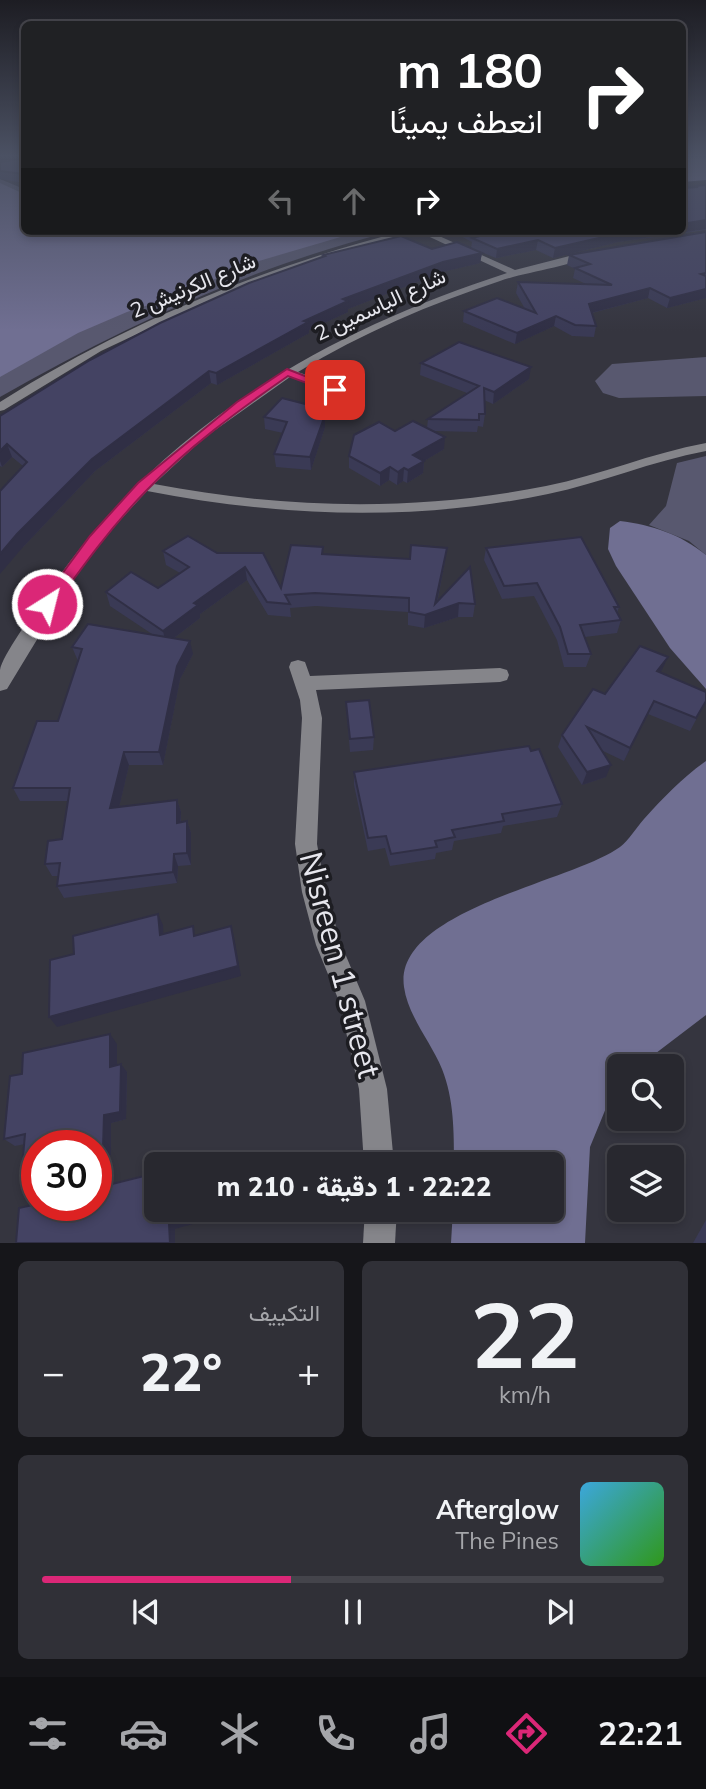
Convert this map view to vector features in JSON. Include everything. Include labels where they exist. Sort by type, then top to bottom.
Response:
[{"type":"street","name":"شارع الكرنيش 2","points":[[0,407],[97,351],[208,299],[309,260],[399,235]]},
{"type":"street","points":[[430,235],[513,272]]},
{"type":"street","name":"شارع الياسمين 2","points":[[0,684],[47,604],[95,539],[143,486],[193,441],[287,372],[378,322],[468,286],[513,272],[606,250]]},
{"type":"street","points":[[287,372],[359,398]]},
{"type":"street","points":[[143,486],[231,503],[291,509],[387,511],[445,507],[552,489],[645,459],[706,447]]},
{"type":"street","name":"Nisreen 1 street","points":[[378,1152],[373,1089],[352,1001],[329,945],[314,892],[306,844],[312,718],[302,675],[500,675]]},
{"type":"street","points":[[379,1243],[380,1222]]},
{"type":"shaded area","points":[[0,215],[21,215],[21,235],[378,235],[290,262],[191,300],[94,346],[0,397]]},
{"type":"shaded area","points":[[0,215],[21,215],[21,235],[347,235],[252,263],[173,297],[127,312],[78,333],[0,377]]},
{"type":"shaded area","points":[[706,357],[706,396],[619,398],[603,393],[595,381],[612,364]]},
{"type":"shaded area","points":[[706,456],[706,555],[689,541],[649,525],[666,506],[677,463]]},
{"type":"shaded area","points":[[620,521],[665,532],[686,541],[706,555],[706,689],[670,648],[616,566],[608,549],[610,528]]},
{"type":"shaded area","points":[[706,761],[706,1015],[655,1054],[607,1054],[607,1106],[590,1147],[585,1243],[451,1243],[452,1222],[564,1222],[564,1152],[454,1152],[451,1104],[442,1069],[406,998],[404,987],[408,960],[426,938],[455,918],[490,901],[596,860],[620,847],[666,795]]},
{"type":"building","points":[[686,215],[706,215],[706,220],[686,223]]},
{"type":"building","points":[[706,232],[706,273],[701,274],[706,276],[706,289],[670,298],[650,288],[589,304],[596,326],[575,325],[556,316],[517,333],[464,311],[497,298],[536,313],[518,282],[612,285],[575,268],[590,264],[569,255]]},
{"type":"building","points":[[478,235],[612,235],[555,248],[538,240],[497,249],[472,238],[480,236]]},
{"type":"building","points":[[401,236],[432,249],[457,242],[482,253],[443,262],[343,299],[348,301],[304,321],[308,322],[216,373],[209,371],[92,459],[0,554],[0,491],[27,462],[7,444],[0,451],[0,416],[90,360],[160,323],[249,283],[325,256],[323,255]]},
{"type":"building","points":[[459,342],[531,367],[494,392],[484,388],[485,414],[479,414],[479,420],[428,419],[479,386],[421,363]]},
{"type":"building","points":[[282,398],[317,407],[325,415],[310,457],[274,454],[287,422],[264,417]]},
{"type":"building","points":[[413,421],[445,437],[413,455],[424,461],[408,470],[404,468],[398,472],[390,467],[380,473],[349,456],[354,435],[379,422],[395,431]]},
{"type":"building","points":[[188,536],[217,553],[263,553],[281,588],[291,545],[323,547],[322,554],[410,559],[411,545],[447,548],[435,604],[470,567],[475,604],[459,603],[425,615],[409,612],[409,598],[315,593],[285,595],[290,604],[267,602],[245,567],[194,603],[198,605],[163,631],[106,592],[131,572],[158,588],[189,567],[163,551]]},
{"type":"building","points":[[581,537],[619,607],[614,607],[621,620],[580,625],[591,654],[568,654],[560,627],[537,583],[504,586],[486,548]]},
{"type":"building","points":[[88,624],[190,641],[177,666],[159,752],[124,752],[110,808],[177,800],[177,823],[187,821],[187,853],[174,854],[173,872],[57,886],[60,863],[45,864],[48,841],[62,839],[70,788],[13,788],[37,721],[58,721],[82,649],[72,647]]},
{"type":"building","points":[[640,646],[668,657],[657,671],[706,692],[706,701],[696,718],[654,701],[630,748],[587,727],[611,765],[587,772],[562,735],[593,689],[605,694]]},
{"type":"building","points":[[369,700],[374,737],[350,739],[346,702]]},
{"type":"building","points":[[529,746],[531,751],[539,749],[562,804],[502,814],[504,821],[452,830],[455,837],[435,841],[437,847],[391,854],[386,836],[368,838],[354,772]]},
{"type":"building","points":[[158,914],[160,935],[193,926],[194,936],[231,926],[238,966],[49,1017],[50,960],[74,954],[73,936]]},
{"type":"building","points":[[110,1034],[110,1067],[121,1064],[120,1112],[104,1115],[104,1130],[21,1130],[21,1135],[4,1139],[10,1076],[22,1074],[23,1053]]},
{"type":"building","points":[[144,1176],[144,1222],[177,1222],[169,1224],[170,1243],[16,1243],[19,1208],[21,1221],[112,1221],[112,1184]]},
{"type":"route","points":[[47,604],[95,539],[143,486],[193,441],[241,404],[287,372],[335,390]]}]
